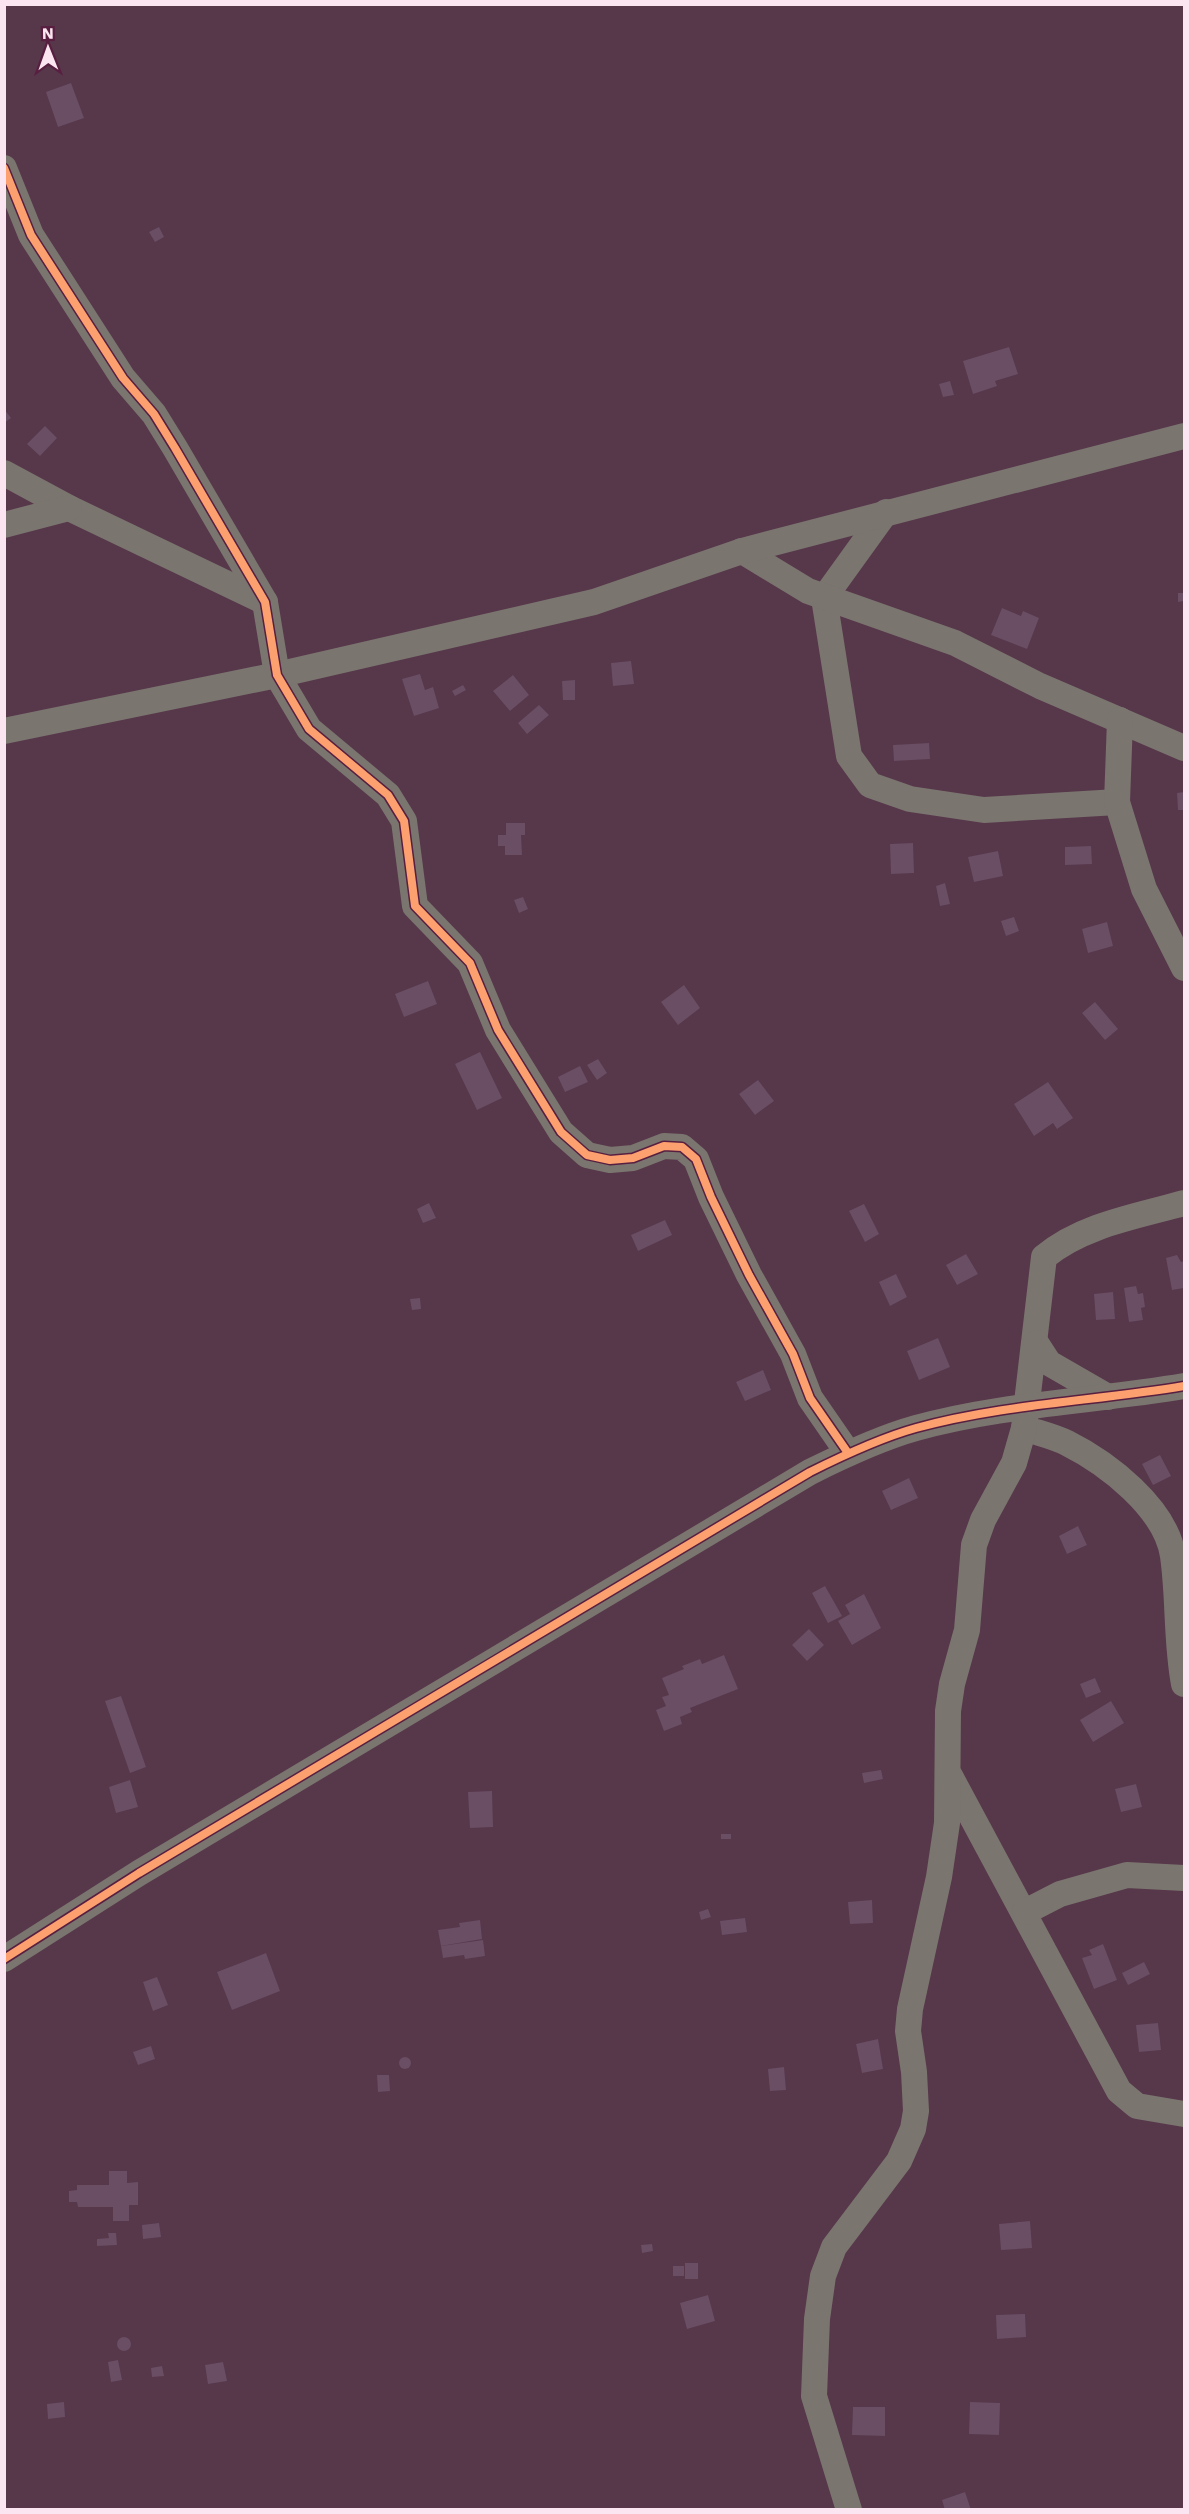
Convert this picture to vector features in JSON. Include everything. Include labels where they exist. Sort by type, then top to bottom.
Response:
[{"type":"street","points":[[4,168],[32,235],[123,378],[154,414],[265,602],[277,675],[309,729],[388,795],[399,812],[404,821],[415,906],[470,963],[498,1030],[561,1132],[587,1155],[610,1160],[633,1158],[664,1146],[682,1147],[696,1159],[711,1197],[749,1275],[793,1354],[810,1398],[848,1453]]},
{"type":"street","points":[[4,730],[277,675],[594,602],[742,551],[1185,436]]},
{"type":"street","points":[[4,473],[69,508],[265,602]]},
{"type":"street","points":[[4,525],[69,508]]},
{"type":"street","points":[[886,512],[824,598],[849,756],[870,786],[910,800],[984,810],[1117,802]]},
{"type":"street","points":[[742,551],[808,591],[955,643],[1040,686],[1185,748]]},
{"type":"street","points":[[1120,720],[1117,802],[1144,889],[1185,968]]},
{"type":"street","points":[[849,2510],[814,2396],[817,2319],[828,2258],[899,2161],[913,2129],[916,2111],[908,2031],[910,2008],[939,1877],[947,1823],[950,1776],[948,1711],[952,1684],[970,1612],[974,1545],[983,1520],[1014,1462],[1024,1418],[1036,1343],[1040,1272],[1044,1257],[1056,1247],[1085,1233],[1185,1203]]},
{"type":"street","points":[[1036,1343],[1049,1363],[1108,1397]]},
{"type":"street","points":[[4,1959],[149,1867],[810,1472],[848,1453],[916,1428],[1024,1418],[1108,1397],[1185,1386]]},
{"type":"street","points":[[1024,1418],[1094,1459],[1125,1482],[1156,1515],[1166,1532],[1179,1547],[1185,1684]]},
{"type":"street","points":[[950,1776],[1119,2091],[1137,2106],[1185,2114]]},
{"type":"street","points":[[1025,1912],[1060,1894],[1127,1875],[1185,1878]]},
{"type":"building","points":[[71,83],[84,118],[58,127],[46,92]]},
{"type":"building","points":[[159,227],[164,237],[155,242],[149,232]]},
{"type":"building","points":[[1009,347],[1018,374],[995,381],[997,386],[973,394],[963,361]]},
{"type":"building","points":[[950,381],[954,395],[943,397],[939,384]]},
{"type":"building","points":[[4,409],[11,418],[4,423]]},
{"type":"building","points":[[45,426],[57,438],[40,456],[27,444]]},
{"type":"building","points":[[1178,593],[1184,593],[1184,601],[1178,602]]},
{"type":"building","points":[[1002,608],[1021,616],[1023,611],[1039,618],[1027,649],[991,635]]},
{"type":"building","points":[[631,661],[634,684],[613,686],[611,663]]},
{"type":"building","points":[[420,674],[425,690],[433,687],[439,708],[414,716],[402,679]]},
{"type":"building","points":[[513,675],[529,695],[510,711],[493,691]]},
{"type":"building","points":[[575,680],[575,700],[563,700],[562,681]]},
{"type":"building","points":[[463,685],[466,690],[455,696],[452,691]]},
{"type":"building","points":[[539,705],[549,715],[527,734],[518,723]]},
{"type":"building","points":[[929,743],[930,759],[894,761],[893,745]]},
{"type":"building","points":[[1184,792],[1184,810],[1178,810],[1177,793]]},
{"type":"building","points":[[506,823],[525,823],[525,835],[521,835],[522,855],[505,855],[505,846],[498,846],[498,835],[506,835]]},
{"type":"building","points":[[913,843],[914,873],[891,874],[890,844]]},
{"type":"building","points":[[1091,846],[1092,864],[1065,865],[1065,847]]},
{"type":"building","points":[[998,851],[1003,876],[974,882],[968,857]]},
{"type":"building","points":[[945,883],[950,904],[940,906],[936,886]]},
{"type":"building","points":[[523,897],[528,909],[519,913],[514,900]]},
{"type":"building","points":[[1014,917],[1019,931],[1006,936],[1001,921]]},
{"type":"building","points":[[1107,922],[1113,946],[1088,953],[1082,929]]},
{"type":"building","points":[[428,981],[437,1004],[404,1017],[395,994]]},
{"type":"building","points":[[684,985],[700,1008],[678,1025],[661,1002]]},
{"type":"building","points":[[1095,1002],[1118,1029],[1105,1040],[1082,1013]]},
{"type":"building","points":[[480,1052],[502,1098],[477,1110],[455,1064]]},
{"type":"building","points":[[598,1059],[607,1073],[597,1080],[587,1065]]},
{"type":"building","points":[[580,1066],[588,1082],[565,1092],[558,1077]]},
{"type":"building","points":[[758,1080],[774,1101],[755,1115],[739,1094]]},
{"type":"building","points":[[1048,1082],[1073,1118],[1057,1129],[1053,1123],[1034,1136],[1014,1104]]},
{"type":"building","points":[[429,1203],[436,1218],[423,1223],[417,1209]]},
{"type":"building","points":[[864,1204],[879,1234],[865,1242],[849,1211]]},
{"type":"building","points":[[665,1220],[672,1235],[638,1251],[631,1235]]},
{"type":"building","points":[[966,1254],[978,1274],[957,1285],[946,1265]]},
{"type":"building","points":[[1177,1255],[1181,1262],[1184,1261],[1184,1288],[1172,1290],[1166,1258]]},
{"type":"building","points":[[896,1274],[907,1297],[890,1306],[879,1282]]},
{"type":"building","points":[[1136,1286],[1138,1294],[1143,1293],[1145,1307],[1141,1308],[1143,1320],[1129,1322],[1124,1288]]},
{"type":"building","points":[[1113,1292],[1115,1319],[1096,1320],[1094,1294]]},
{"type":"building","points":[[420,1298],[421,1309],[412,1310],[410,1299]]},
{"type":"building","points":[[938,1338],[950,1367],[919,1380],[907,1351]]},
{"type":"building","points":[[763,1370],[771,1390],[745,1401],[736,1382]]},
{"type":"building","points":[[1160,1455],[1171,1476],[1153,1485],[1142,1464]]},
{"type":"building","points":[[909,1478],[918,1498],[891,1510],[882,1491]]},
{"type":"building","points":[[1078,1526],[1087,1545],[1067,1554],[1059,1536]]},
{"type":"building","points":[[825,1586],[842,1616],[828,1623],[812,1593]]},
{"type":"building","points":[[864,1594],[881,1628],[852,1645],[838,1621],[850,1614],[845,1605]]},
{"type":"building","points":[[809,1629],[824,1645],[807,1661],[792,1645]]},
{"type":"building","points":[[724,1655],[738,1689],[690,1708],[692,1712],[680,1717],[682,1724],[664,1731],[656,1710],[666,1706],[662,1697],[669,1695],[662,1678],[700,1659],[702,1664]]},
{"type":"building","points":[[1095,1678],[1101,1692],[1086,1698],[1080,1684]]},
{"type":"building","points":[[121,1696],[146,1767],[130,1773],[105,1701]]},
{"type":"building","points":[[1111,1701],[1124,1723],[1093,1742],[1080,1720]]},
{"type":"building","points":[[881,1770],[883,1779],[864,1783],[862,1773]]},
{"type":"building","points":[[130,1780],[138,1807],[116,1813],[109,1787]]},
{"type":"building","points":[[1136,1784],[1142,1807],[1121,1812],[1115,1789]]},
{"type":"building","points":[[492,1791],[493,1827],[470,1828],[468,1792]]},
{"type":"building","points":[[721,1834],[731,1834],[731,1839],[721,1839]]},
{"type":"building","points":[[872,1900],[873,1923],[850,1924],[848,1902]]},
{"type":"building","points":[[708,1909],[711,1917],[701,1920],[699,1912]]},
{"type":"building","points":[[745,1918],[747,1932],[722,1935],[720,1921]]},
{"type":"building","points":[[480,1920],[482,1939],[441,1946],[438,1930],[460,1927],[459,1923]]},
{"type":"building","points":[[483,1940],[485,1956],[465,1959],[464,1955],[443,1958],[441,1946]]},
{"type":"building","points":[[1103,1944],[1117,1980],[1094,1989],[1082,1958],[1092,1955],[1089,1950]]},
{"type":"building","points":[[266,1953],[280,1991],[232,2010],[217,1972]]},
{"type":"building","points":[[1144,1962],[1150,1974],[1128,1985],[1122,1973]]},
{"type":"building","points":[[157,1977],[168,2005],[153,2011],[143,1982]]},
{"type":"building","points":[[1158,2023],[1161,2050],[1139,2052],[1136,2025]]},
{"type":"building","points":[[878,2039],[883,2069],[862,2073],[856,2044]]},
{"type":"building","points":[[151,2046],[155,2059],[138,2065],[133,2052]]},
{"type":"building","points":[[407,2057],[411,2063],[407,2069],[403,2069],[399,2061]]},
{"type":"building","points":[[784,2067],[786,2090],[770,2091],[768,2069]]},
{"type":"building","points":[[377,2075],[389,2075],[390,2091],[378,2092]]},
{"type":"building","points":[[109,2171],[127,2171],[127,2183],[138,2182],[138,2205],[129,2205],[129,2221],[113,2221],[113,2207],[78,2207],[77,2202],[69,2202],[69,2191],[77,2190],[77,2185],[109,2185]]},
{"type":"building","points":[[1030,2221],[1032,2248],[1001,2250],[999,2224]]},
{"type":"building","points":[[159,2223],[161,2237],[143,2239],[142,2225]]},
{"type":"building","points":[[108,2233],[116,2233],[117,2245],[97,2246],[97,2239],[109,2238]]},
{"type":"building","points":[[652,2244],[653,2251],[642,2253],[641,2245]]},
{"type":"building","points":[[685,2263],[698,2263],[698,2279],[685,2279]]},
{"type":"building","points":[[673,2266],[684,2266],[684,2276],[673,2276]]},
{"type":"building","points":[[708,2295],[715,2321],[687,2329],[680,2303]]},
{"type":"building","points":[[1025,2314],[1026,2337],[997,2339],[996,2315]]},
{"type":"building","points":[[121,2337],[127,2337],[131,2344],[127,2351],[121,2351],[117,2347],[117,2341]]},
{"type":"building","points":[[118,2360],[122,2380],[111,2382],[108,2362]]},
{"type":"building","points":[[223,2362],[227,2381],[208,2384],[205,2365]]},
{"type":"building","points":[[162,2366],[164,2376],[152,2377],[151,2368]]},
{"type":"building","points":[[64,2402],[65,2417],[48,2419],[47,2404]]},
{"type":"building","points":[[970,2402],[1000,2403],[999,2435],[969,2434]]},
{"type":"building","points":[[853,2407],[885,2407],[885,2436],[852,2435]]},
{"type":"building","points":[[965,2492],[971,2510],[945,2510],[942,2500]]},
{"type":"cycle path","points":[[4,168],[31,235],[123,378],[154,414],[265,602],[277,675],[309,729],[388,795],[404,821],[415,906],[470,963],[498,1030],[561,1132],[587,1155],[610,1160],[633,1158],[664,1146],[682,1147],[696,1159],[711,1197],[749,1275],[793,1354],[810,1398],[848,1453]]},
{"type":"cycle path","points":[[4,1959],[139,1873],[810,1472],[862,1447],[916,1428],[949,1420],[1016,1408],[1184,1386]]}]
